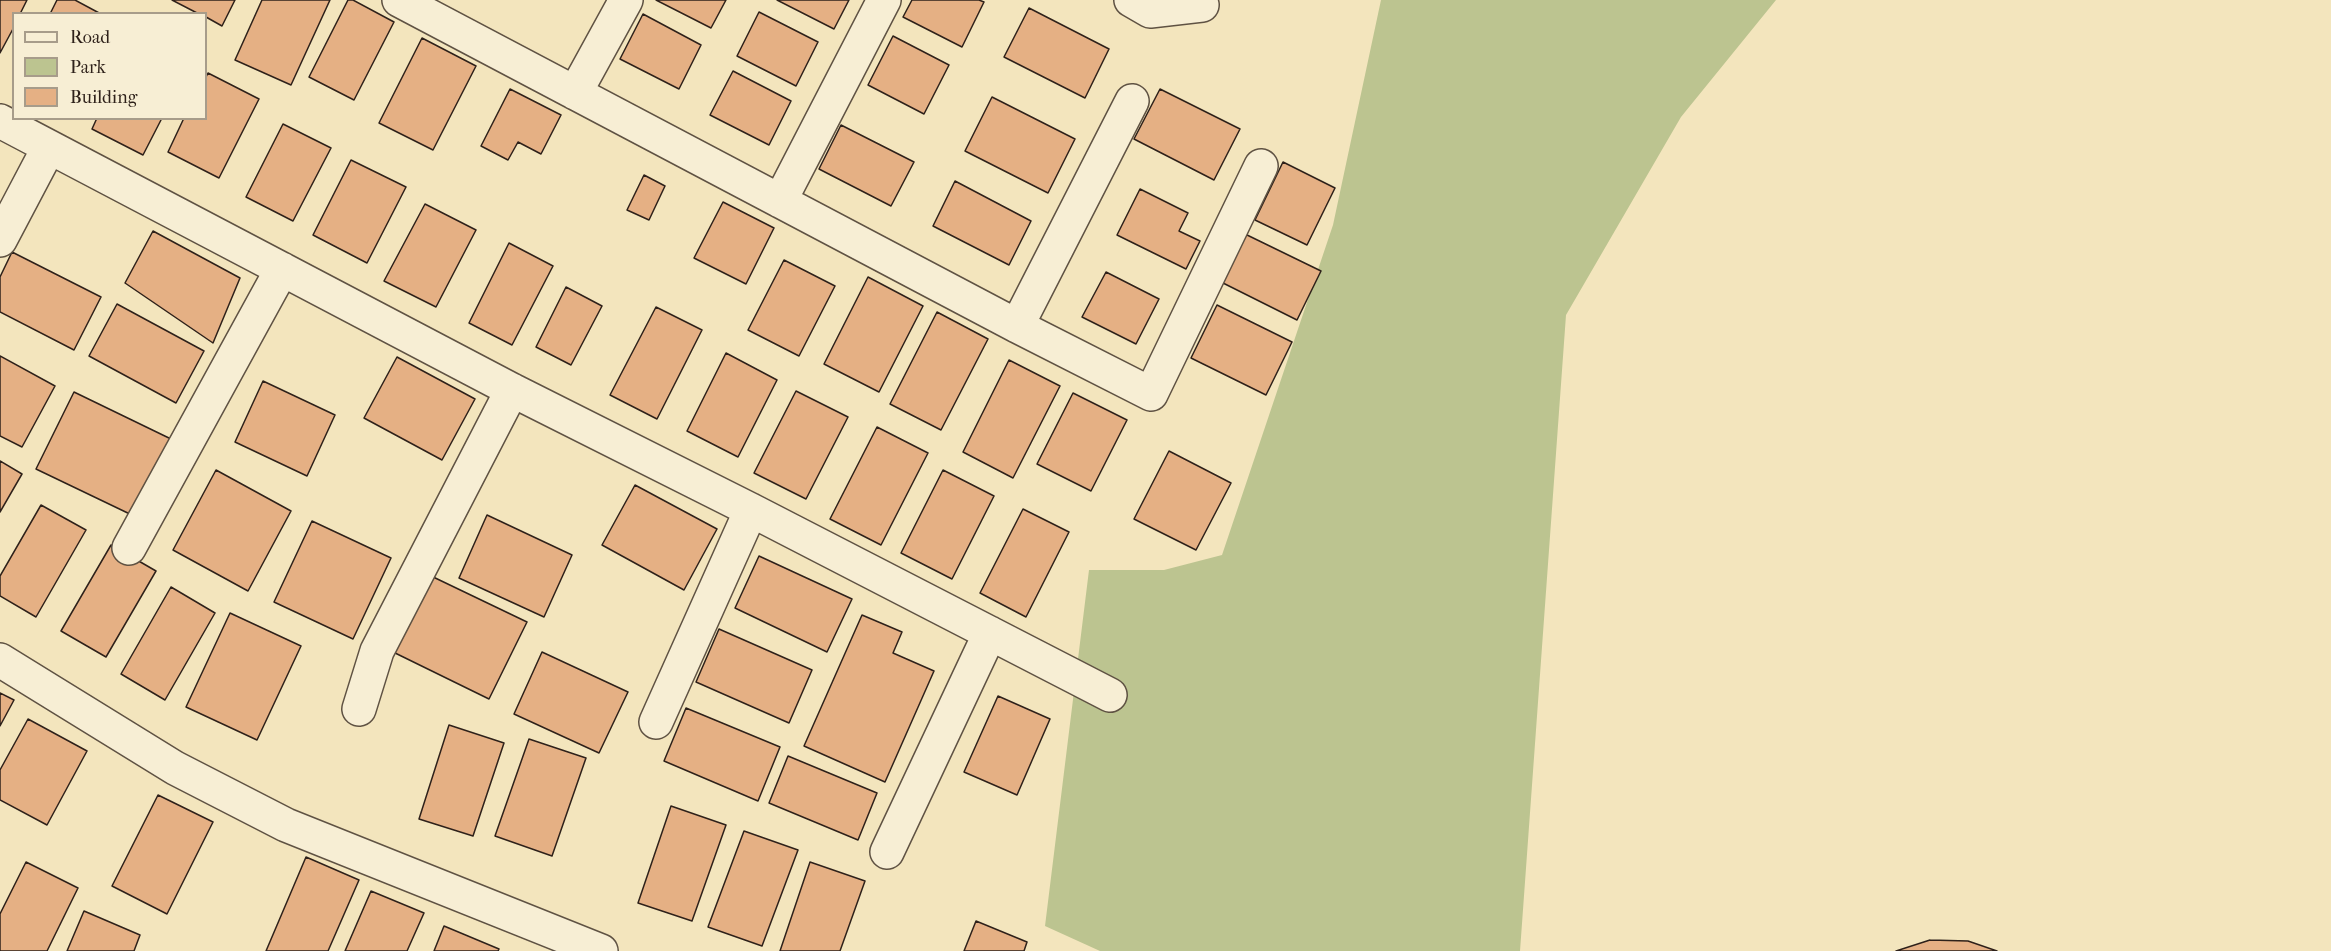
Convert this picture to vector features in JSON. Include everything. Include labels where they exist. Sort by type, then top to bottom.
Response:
[{"type":"street","points":[[399,0],[1017,326],[1151,394],[1261,166]]},
{"type":"street","points":[[575,93],[626,0]]},
{"type":"street","points":[[780,201],[884,0]]},
{"type":"street","points":[[1131,0],[1150,11],[1202,2]]},
{"type":"street","points":[[1017,326],[1132,101]]},
{"type":"street","points":[[0,121],[512,390],[1110,695]]},
{"type":"street","points":[[0,240],[49,147]]},
{"type":"street","points":[[129,548],[282,269]]},
{"type":"street","points":[[358,709],[377,651],[512,390]]},
{"type":"street","points":[[656,722],[751,510]]},
{"type":"street","points":[[887,852],[990,633]]},
{"type":"street","points":[[0,660],[175,768],[286,825],[601,951]]},
{"type":"green space","points":[[1381,0],[1776,0],[1681,117],[1566,315],[1520,951],[1100,951],[1045,926],[1089,570],[1164,570],[1222,555],[1333,225]]},
{"type":"building","points":[[0,0],[27,0],[21,12],[12,12],[12,31],[0,53]]},
{"type":"building","points":[[57,0],[75,0],[97,12],[51,12]]},
{"type":"building","points":[[172,0],[235,0],[222,26],[207,18],[207,12],[195,12]]},
{"type":"building","points":[[262,0],[330,0],[291,85],[235,60]]},
{"type":"building","points":[[348,0],[353,0],[394,22],[354,100],[309,77]]},
{"type":"building","points":[[656,0],[726,0],[711,28]]},
{"type":"building","points":[[777,0],[849,0],[834,29]]},
{"type":"building","points":[[912,0],[979,0],[984,2],[962,47],[903,17]]},
{"type":"building","points":[[1029,8],[1109,49],[1085,98],[1004,57]]},
{"type":"building","points":[[759,12],[818,42],[796,86],[737,56]]},
{"type":"building","points":[[643,14],[701,45],[679,89],[620,59]]},
{"type":"building","points":[[893,36],[949,65],[924,114],[868,85]]},
{"type":"building","points":[[422,38],[476,66],[433,150],[379,123]]},
{"type":"building","points":[[733,71],[791,101],[769,145],[710,115]]},
{"type":"building","points":[[208,73],[259,99],[219,178],[168,152],[183,120],[207,120]]},
{"type":"building","points":[[510,89],[561,115],[541,154],[518,142],[508,160],[481,146]]},
{"type":"building","points":[[1160,89],[1240,129],[1214,180],[1134,139]]},
{"type":"building","points":[[992,97],[1075,139],[1048,193],[965,151]]},
{"type":"building","points":[[96,120],[161,120],[143,155],[92,129]]},
{"type":"building","points":[[283,124],[331,148],[293,221],[246,197]]},
{"type":"building","points":[[841,125],[914,162],[891,206],[819,169]]},
{"type":"building","points":[[351,160],[406,187],[367,263],[313,235]]},
{"type":"building","points":[[1283,162],[1335,188],[1307,245],[1255,220]]},
{"type":"building","points":[[644,175],[665,186],[649,220],[627,210]]},
{"type":"building","points":[[955,181],[1031,221],[1009,265],[933,226]]},
{"type":"building","points":[[1140,189],[1188,213],[1179,231],[1200,241],[1186,269],[1117,235]]},
{"type":"building","points":[[723,202],[774,228],[746,284],[694,258]]},
{"type":"building","points":[[425,204],[476,230],[436,307],[384,281]]},
{"type":"building","points":[[153,231],[240,278],[213,343],[125,283]]},
{"type":"building","points":[[1245,234],[1321,271],[1297,320],[1221,282]]},
{"type":"building","points":[[509,243],[553,266],[512,345],[469,323]]},
{"type":"building","points":[[12,252],[101,297],[74,350],[0,312],[0,277]]},
{"type":"building","points":[[784,260],[835,286],[799,356],[748,330]]},
{"type":"building","points":[[1106,272],[1159,299],[1136,344],[1082,317]]},
{"type":"building","points":[[868,277],[923,306],[879,392],[824,364]]},
{"type":"building","points":[[566,287],[602,306],[571,365],[536,347]]},
{"type":"building","points":[[117,304],[204,351],[176,403],[89,356]]},
{"type":"building","points":[[1217,305],[1292,342],[1266,395],[1191,358]]},
{"type":"building","points":[[656,307],[702,330],[657,419],[610,395]]},
{"type":"building","points":[[937,312],[988,339],[941,430],[890,404]]},
{"type":"building","points":[[726,353],[777,380],[738,457],[687,431]]},
{"type":"building","points":[[0,356],[55,386],[22,447],[0,436]]},
{"type":"building","points":[[397,357],[475,399],[442,460],[364,418]]},
{"type":"building","points":[[1009,360],[1060,386],[1013,478],[963,452]]},
{"type":"building","points":[[263,381],[335,415],[307,476],[235,442]]},
{"type":"building","points":[[796,391],[848,417],[806,499],[754,473]]},
{"type":"building","points":[[74,392],[171,439],[134,516],[36,469]]},
{"type":"building","points":[[1073,393],[1127,420],[1091,491],[1037,464]]},
{"type":"building","points":[[877,427],[928,453],[881,545],[830,519]]},
{"type":"building","points":[[1169,451],[1231,483],[1196,550],[1134,519]]},
{"type":"building","points":[[0,461],[22,474],[0,512]]},
{"type":"building","points":[[216,470],[291,511],[248,591],[173,550]]},
{"type":"building","points":[[943,470],[994,496],[952,579],[901,553]]},
{"type":"building","points":[[635,485],[717,529],[684,590],[602,545]]},
{"type":"building","points":[[41,505],[86,530],[36,617],[0,596],[0,576]]},
{"type":"building","points":[[1023,509],[1069,532],[1026,617],[980,593]]},
{"type":"building","points":[[487,515],[572,555],[544,617],[459,578]]},
{"type":"building","points":[[312,521],[391,558],[353,639],[274,602]]},
{"type":"building","points":[[111,545],[156,571],[106,657],[61,631]]},
{"type":"building","points":[[759,556],[852,599],[827,652],[735,608]]},
{"type":"building","points":[[429,575],[527,622],[489,699],[391,651]]},
{"type":"building","points":[[171,587],[215,613],[165,700],[121,674]]},
{"type":"building","points":[[230,613],[301,646],[257,740],[186,707]]},
{"type":"building","points":[[862,615],[902,632],[893,653],[934,671],[885,782],[804,746]]},
{"type":"building","points":[[719,629],[812,670],[789,723],[696,682]]},
{"type":"building","points":[[542,652],[628,692],[599,753],[514,714]]},
{"type":"building","points":[[0,693],[14,700],[0,726]]},
{"type":"building","points":[[998,696],[1050,719],[1017,795],[964,772]]},
{"type":"building","points":[[686,708],[780,747],[758,801],[664,761]]},
{"type":"building","points":[[28,719],[87,751],[47,825],[0,800],[0,770]]},
{"type":"building","points":[[449,725],[504,743],[473,836],[419,819]]},
{"type":"building","points":[[529,739],[586,758],[552,856],[495,836]]},
{"type":"building","points":[[788,756],[877,793],[858,840],[769,803]]},
{"type":"building","points":[[158,795],[213,822],[167,914],[112,886]]},
{"type":"building","points":[[671,806],[726,825],[692,921],[638,903]]},
{"type":"building","points":[[744,831],[798,850],[762,946],[708,927]]},
{"type":"building","points":[[306,857],[359,880],[328,951],[266,951]]},
{"type":"building","points":[[26,862],[78,888],[47,951],[0,951],[0,914]]},
{"type":"building","points":[[810,862],[865,881],[840,951],[780,951]]},
{"type":"building","points":[[371,891],[424,913],[407,951],[345,951]]},
{"type":"building","points":[[84,911],[140,935],[134,951],[67,951]]},
{"type":"building","points":[[976,921],[1027,942],[1024,951],[964,951]]},
{"type":"building","points":[[444,926],[499,949],[498,951],[434,951]]},
{"type":"building","points":[[1930,940],[1968,941],[1997,951],[1896,951]]}]
